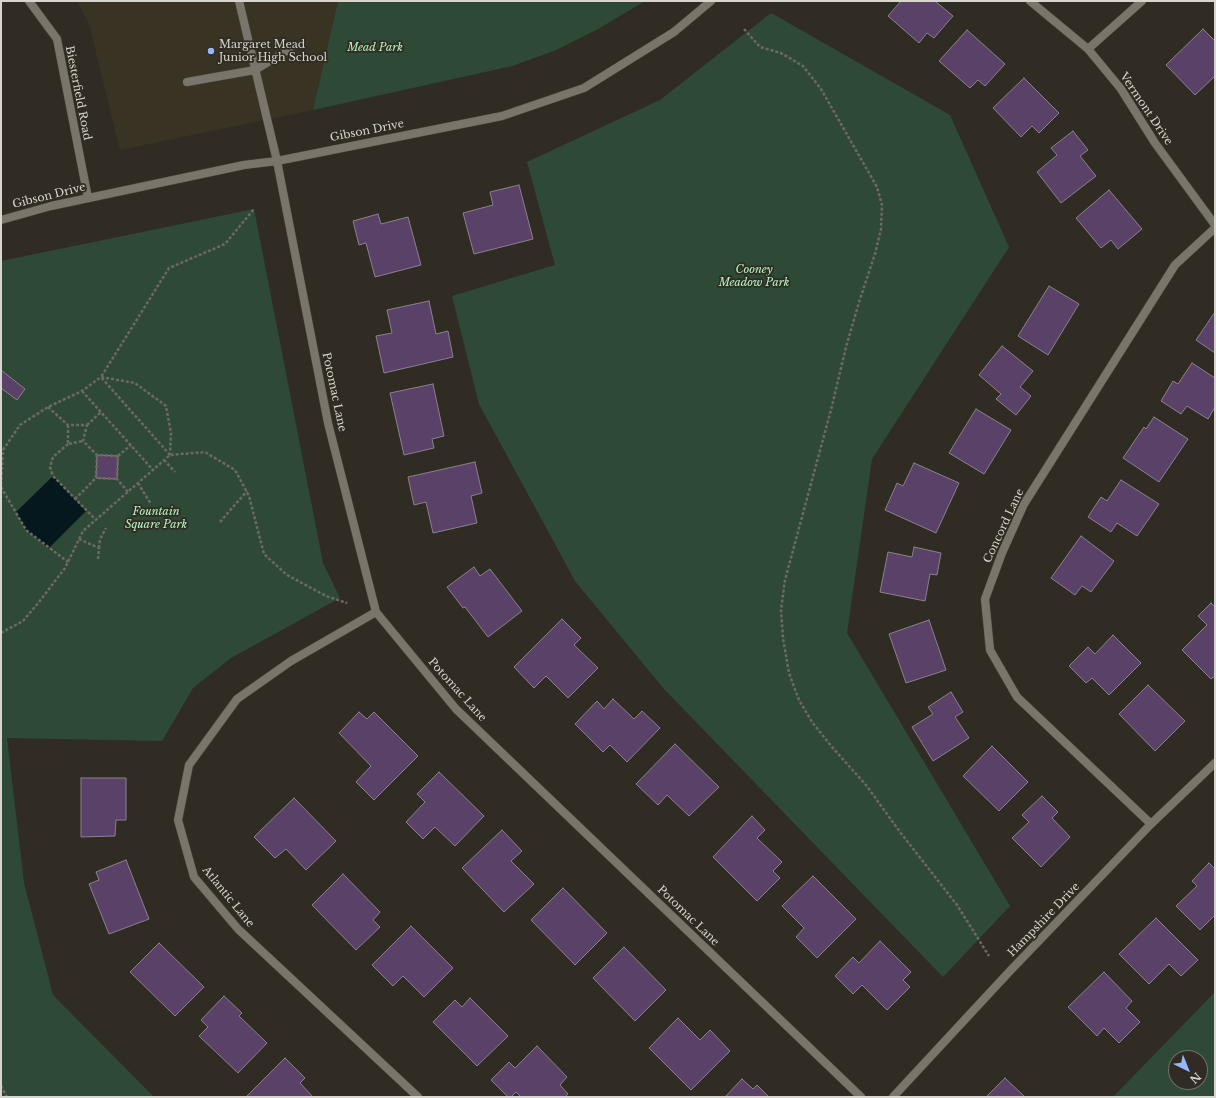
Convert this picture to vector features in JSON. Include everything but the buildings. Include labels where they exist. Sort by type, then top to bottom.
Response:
[{"type":"street","name":"Biesterfield Road","points":[[29,1],[57,38],[88,198]]},
{"type":"street","name":"Potomac Lane","points":[[239,1],[277,161],[328,423],[376,612],[456,709],[861,1097]]},
{"type":"street","name":"Gibson Drive","points":[[1,220],[38,209],[244,165],[277,161],[502,116],[584,88],[674,32],[711,1]]},
{"type":"street","name":"Vermont Drive","points":[[1030,1],[1088,49],[1121,89],[1155,143],[1215,225]]},
{"type":"street","points":[[1088,49],[1142,1]]},
{"type":"street","points":[[187,82],[255,70],[291,48]]},
{"type":"street","name":"Concord Lane","points":[[1151,824],[1017,697],[990,650],[985,599],[1002,553],[1024,504],[1175,264],[1215,228]]},
{"type":"street","name":"Atlantic Lane","points":[[376,612],[291,661],[237,699],[189,764],[178,820],[194,876],[238,929],[418,1097]]},
{"type":"street","name":"Hampshire Drive","points":[[893,1097],[1009,972],[1151,824],[1215,763]]},
{"type":"path","points":[[744,29],[760,47],[781,53],[803,66],[821,88],[877,187],[882,205],[881,229],[875,254],[846,347],[832,406],[785,580],[781,610],[783,638],[789,673],[799,700],[812,722],[832,748],[866,785],[900,832],[957,905],[990,956]]},
{"type":"path","points":[[68,562],[26,530],[1,486],[3,450],[20,425],[48,407],[82,391],[101,377],[169,268],[224,244],[254,210]]},
{"type":"path","points":[[101,377],[170,455]]},
{"type":"path","points":[[101,377],[135,383],[166,406],[171,433],[170,455]]},
{"type":"path","points":[[82,391],[153,470]]},
{"type":"path","points":[[48,407],[68,425],[87,425]]},
{"type":"path","points":[[83,441],[87,425],[101,412]]},
{"type":"path","points":[[68,425],[68,444]]},
{"type":"path","points":[[83,441],[97,455],[118,456],[131,445]]},
{"type":"path","points":[[83,441],[68,444],[53,457],[50,467],[53,476],[96,520]]},
{"type":"path","points":[[1,632],[23,621],[65,568],[83,531],[170,455],[205,452],[235,470],[250,496],[264,554],[287,575],[326,596],[348,603]]},
{"type":"path","points":[[75,499],[96,478],[97,455]]},
{"type":"path","points":[[118,456],[117,479],[128,492]]},
{"type":"path","points":[[164,460],[175,472]]},
{"type":"path","points":[[96,478],[117,479]]},
{"type":"path","points":[[138,483],[151,504]]},
{"type":"path","points":[[220,522],[247,491]]},
{"type":"path","points":[[98,559],[100,539],[106,528]]},
{"type":"path","points":[[80,539],[99,548]]},
{"type":"path","points":[[1,1086],[7,1097]]},
{"type":"shaded area","name":"Margaret Mead Junior High School","points":[[77,1],[338,1],[313,110],[120,150],[89,24]]},
{"type":"shaded area","points":[[53,476],[86,511],[49,548],[26,530],[16,512]]},
{"type":"green space","name":"Mead Park","points":[[338,1],[645,1],[598,29],[554,51],[512,66],[313,110]]},
{"type":"green space","name":"Cooney Meadow Park","points":[[771,13],[950,115],[1009,247],[872,459],[847,633],[1010,906],[943,977],[664,689],[575,581],[479,404],[452,296],[555,265],[527,162],[660,100]]},
{"type":"green space","name":"Fountain Square Park","points":[[254,209],[323,563],[340,598],[231,658],[193,688],[162,741],[7,738],[24,883],[53,995],[154,1097],[1,1097],[1,261]]},
{"type":"green space","points":[[1215,992],[1215,1097],[1113,1097]]},
{"type":"place","name":"Margaret Mead Junior High School","points":[[211,51]]}]
